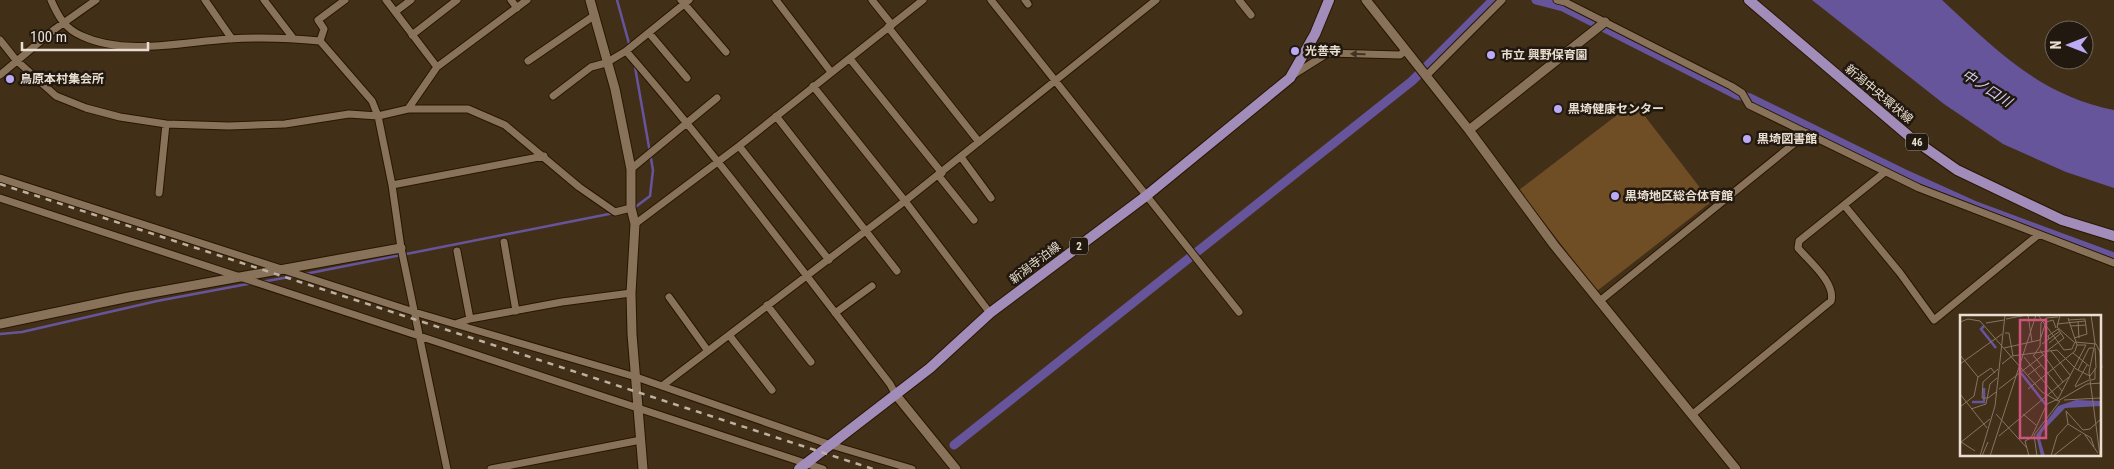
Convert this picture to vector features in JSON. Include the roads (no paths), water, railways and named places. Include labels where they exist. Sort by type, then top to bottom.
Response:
[{"type":"main road","name":"新潟寺泊線","points":[[803,466],[896,395],[990,313],[1146,196],[1290,78],[1315,34],[1329,0]]},
{"type":"main road","name":"新潟中央環状線","points":[[1749,0],[1910,137],[1957,170],[2062,220],[2114,236]]},
{"type":"street","points":[[50,0],[63,24],[82,36],[107,45],[126,47],[232,39],[293,38],[320,42],[372,102],[378,116],[392,185],[401,248],[446,469]]},
{"type":"street","points":[[0,75],[16,60],[96,0]]},
{"type":"street","points":[[205,0],[232,39]]},
{"type":"street","points":[[264,0],[293,38]]},
{"type":"street","points":[[320,42],[324,29],[318,20],[345,0]]},
{"type":"street","points":[[386,0],[437,67]]},
{"type":"street","points":[[395,12],[411,0]]},
{"type":"street","points":[[412,36],[457,0]]},
{"type":"street","points":[[511,0],[517,8]]},
{"type":"street","points":[[408,109],[437,67],[527,0]]},
{"type":"street","points":[[590,0],[606,63],[615,89],[631,169],[631,208],[635,224],[631,293],[637,408],[644,469]]},
{"type":"street","points":[[776,0],[831,72]]},
{"type":"street","points":[[872,0],[979,142]]},
{"type":"street","points":[[635,224],[739,146],[924,0]]},
{"type":"street","points":[[991,0],[1239,312]]},
{"type":"street","points":[[662,386],[806,275],[830,260],[962,157],[1156,0]]},
{"type":"street","points":[[1238,0],[1251,15]]},
{"type":"street","points":[[1366,0],[1468,130],[1554,245],[1601,300],[1736,469]]},
{"type":"street","points":[[1426,76],[1502,0]]},
{"type":"street","points":[[1558,0],[1730,86],[1742,93],[1749,105],[1885,172],[2038,235],[2114,263]]},
{"type":"street","points":[[553,96],[591,67],[606,63],[626,51],[685,1],[726,52]]},
{"type":"street","points":[[528,61],[595,16]]},
{"type":"street","points":[[1468,130],[1605,22]]},
{"type":"street","points":[[649,33],[687,78]]},
{"type":"street","points":[[0,40],[16,60],[56,96],[86,108],[166,124],[229,126],[276,124],[349,114],[378,116],[408,109],[468,109],[505,125],[579,186],[615,212],[631,208]]},
{"type":"street","points":[[626,51],[717,162],[890,384],[896,395],[956,469]]},
{"type":"street","points":[[1290,78],[1328,53],[1400,54],[1405,51]]},
{"type":"street","points":[[850,59],[974,220]]},
{"type":"street","points":[[813,86],[905,201],[990,313]]},
{"type":"street","points":[[631,169],[718,98]]},
{"type":"street","points":[[776,116],[898,271]]},
{"type":"street","points":[[159,193],[166,124]]},
{"type":"street","points":[[1601,300],[1807,133]]},
{"type":"street","points":[[739,146],[830,260]]},
{"type":"street","points":[[392,185],[544,156]]},
{"type":"street","points":[[962,157],[991,198]]},
{"type":"street","points":[[1693,414],[1831,301],[1833,294],[1829,286],[1798,248],[1799,241],[1885,172]]},
{"type":"street","points":[[0,178],[414,312],[662,386],[831,445],[912,469]]},
{"type":"street","points":[[0,198],[246,277],[637,408],[803,466],[823,469]]},
{"type":"street","points":[[1844,205],[1900,273],[1934,320],[2038,235]]},
{"type":"street","points":[[504,242],[516,312]]},
{"type":"street","points":[[0,324],[128,297],[288,270],[401,248]]},
{"type":"street","points":[[457,251],[470,319]]},
{"type":"street","points":[[835,313],[872,286]]},
{"type":"street","points":[[455,324],[470,319],[562,302],[631,293]]},
{"type":"street","points":[[669,297],[708,351]]},
{"type":"street","points":[[767,306],[810,362]]},
{"type":"street","points":[[729,335],[772,390]]},
{"type":"street","points":[[491,469],[641,440]]},
{"type":"water","name":"中ノ口川","points":[[1812,0],[1942,0],[2000,52],[2041,82],[2087,103],[2114,110],[2114,188],[2066,172],[2003,144],[1944,104]]},
{"type":"waterway","points":[[617,0],[630,47]]},
{"type":"waterway","points":[[954,445],[1412,81],[1493,0]]},
{"type":"waterway","points":[[1536,0],[1563,7],[1737,95],[1750,98],[1903,173],[1976,206],[2114,257]]},
{"type":"waterway","points":[[634,208],[650,196],[653,170],[635,67]]},
{"type":"waterway","points":[[305,274],[614,213]]},
{"type":"waterway","points":[[261,282],[295,276]]},
{"type":"waterway","points":[[0,334],[22,332],[157,301],[253,283]]},
{"type":"railway","points":[[0,184],[873,469]]},
{"type":"place","name":"光善寺","points":[[1295,51]]},
{"type":"place","name":"市立 興野保育園","points":[[1491,55]]},
{"type":"place","name":"鳥原本村集会所","points":[[10,79]]},
{"type":"place","name":"黒埼健康センター","points":[[1558,109]]},
{"type":"place","name":"黒埼図書館","points":[[1747,139]]},
{"type":"place","name":"黒埼地区総合体育館","points":[[1615,196]]}]
